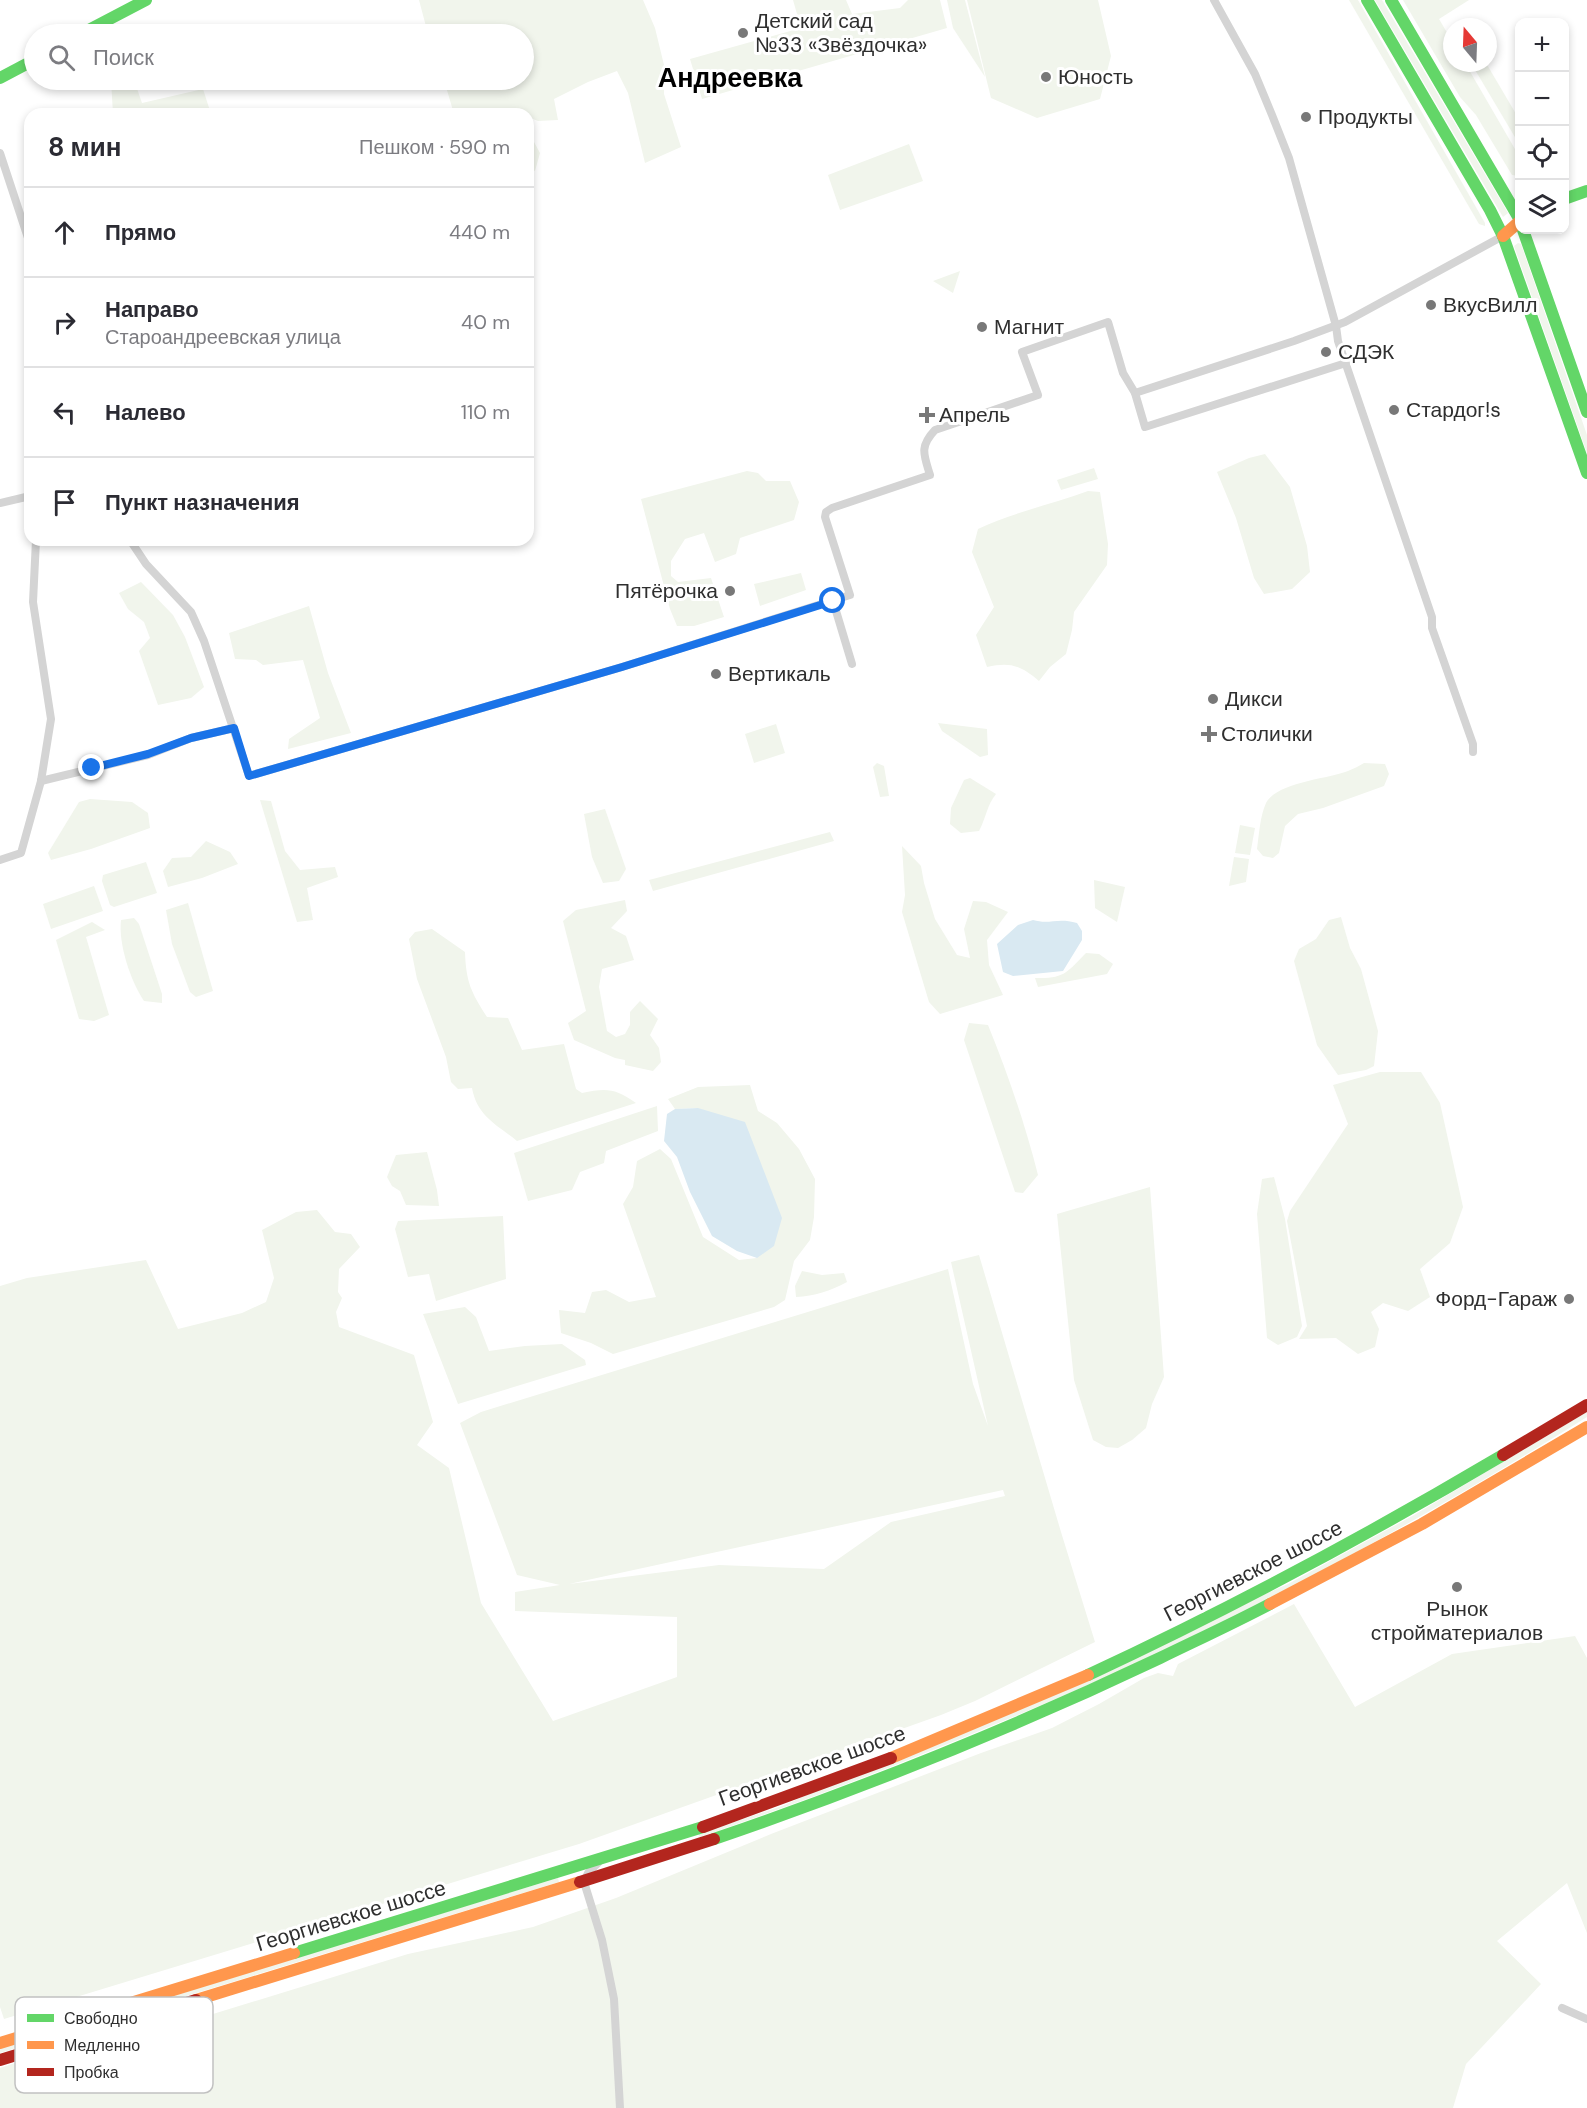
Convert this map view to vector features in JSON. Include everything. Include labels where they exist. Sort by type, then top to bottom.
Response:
[{"type":"main road","points":[[100,24],[146,0]]},
{"type":"main road","points":[[1367,0],[1503,236],[1587,472]]},
{"type":"main road","points":[[1390,0],[1515,212]]},
{"type":"main road","points":[[0,78],[24,65]]},
{"type":"main road","points":[[1569,197],[1587,191]]},
{"type":"main road","points":[[1569,207],[1587,201]]},
{"type":"main road","points":[[1503,236],[1515,225]]},
{"type":"main road","points":[[1503,236],[1515,231]]},
{"type":"main road","points":[[1523,234],[1587,412]]},
{"type":"main road","name":"Георгиевское шоссе","points":[[150,1997],[744,1813],[898,1756],[999,1714],[1144,1648],[1265,1588],[1411,1510],[1587,1405]]},
{"type":"main road","name":"Георгиевское шоссе","points":[[207,1997],[724,1837],[911,1767],[1076,1698],[1252,1614],[1422,1524],[1587,1426]]},
{"type":"main road","name":"Георгиевское шоссе","points":[[0,2043],[15,2038]]},
{"type":"main road","name":"Георгиевское шоссе","points":[[0,2060],[15,2055]]},
{"type":"street","points":[[1214,0],[1255,74],[1289,158],[1336,326],[1338,341],[1432,617],[1432,628],[1473,744],[1473,752]]},
{"type":"street","points":[[0,153],[24,226]]},
{"type":"street","points":[[1135,393],[1336,326],[1503,236]]},
{"type":"street","points":[[134,546],[146,564],[191,612],[204,641],[249,776],[622,667],[850,595],[825,517],[826,512],[930,475],[923,452],[927,439],[935,430],[1038,395],[1022,352],[1108,322],[1123,373],[1135,393],[1145,427],[1346,363]]},
{"type":"street","points":[[0,502],[24,497]]},
{"type":"street","points":[[0,860],[21,853],[40,781],[51,719],[33,602],[36,546]]},
{"type":"street","points":[[833,601],[852,664]]},
{"type":"street","points":[[40,781],[148,754],[191,738],[234,728]]},
{"type":"street","points":[[603,1858],[588,1873],[584,1882],[602,1940],[614,1999],[620,2108]]},
{"type":"street","points":[[1562,2008],[1587,2019]]},
{"type":"shaded area","points":[[419,0],[643,0],[655,28],[664,65],[664,94],[681,147],[645,163],[628,93],[617,71],[554,99],[558,120],[534,119],[534,108],[452,108],[447,90],[534,90],[534,24],[425,24]]},
{"type":"shaded area","points":[[793,0],[846,0],[852,14],[900,8],[908,0],[940,0],[947,28],[702,99],[690,59],[801,28]]},
{"type":"shaded area","points":[[947,0],[965,0],[985,77],[953,28]]},
{"type":"shaded area","name":"Юность","points":[[967,0],[1098,0],[1111,56],[1100,99],[1037,118],[991,98]]},
{"type":"shaded area","points":[[1349,0],[1358,0],[1485,226],[1479,224]]},
{"type":"shaded area","points":[[1375,0],[1382,0],[1508,213],[1503,217]]},
{"type":"shaded area","points":[[1403,0],[1469,0],[1439,19],[1443,26],[1443,68]]},
{"type":"shaded area","points":[[1445,72],[1470,72],[1515,149],[1515,175],[1512,175],[1476,115],[1460,97]]},
{"type":"shaded area","points":[[1476,72],[1491,72],[1515,112],[1515,137]]},
{"type":"shaded area","points":[[112,90],[137,90],[142,103],[203,90],[209,108],[113,108]]},
{"type":"shaded area","points":[[534,142],[540,153],[534,171]]},
{"type":"shaded area","points":[[909,144],[923,181],[840,210],[828,175]]},
{"type":"shaded area","points":[[1521,244],[1587,435],[1587,453],[1514,246]]},
{"type":"shaded area","points":[[960,271],[953,293],[933,281]]},
{"type":"shaded area","points":[[1265,454],[1290,487],[1307,546],[1310,572],[1292,589],[1264,594],[1254,578],[1236,518],[1217,472],[1249,458]]},
{"type":"shaded area","points":[[1094,468],[1098,479],[1061,490],[1057,480]]},
{"type":"shaded area","points":[[747,471],[758,473],[766,481],[790,481],[799,502],[794,520],[740,538],[736,554],[715,562],[704,533],[685,539],[671,561],[671,576],[678,582],[711,578],[724,617],[694,626],[677,626],[670,609],[641,499]]},
{"type":"shaded area","points":[[1088,491],[1100,492],[1108,544],[1107,565],[1074,612],[1066,654],[1050,667],[1039,681],[1026,671],[1014,666],[987,667],[976,635],[994,607],[972,552],[978,529],[1004,518]]},
{"type":"shaded area","points":[[801,573],[806,590],[760,606],[754,584]]},
{"type":"shaded area","points":[[141,582],[173,615],[185,637],[204,687],[191,698],[158,705],[139,651],[150,638],[144,622],[128,609],[119,593]]},
{"type":"shaded area","points":[[309,606],[328,673],[351,733],[288,749],[289,739],[320,718],[303,660],[263,665],[256,660],[235,659],[229,633]]},
{"type":"shaded area","points":[[938,723],[987,729],[988,755],[980,757],[942,731]]},
{"type":"shaded area","points":[[776,724],[785,753],[754,763],[745,734]]},
{"type":"shaded area","points":[[877,763],[884,766],[889,796],[880,797],[873,767]]},
{"type":"shaded area","points":[[1364,763],[1385,764],[1389,774],[1384,786],[1323,808],[1298,814],[1285,826],[1279,853],[1273,858],[1263,856],[1257,849],[1260,826],[1266,803],[1272,796],[1292,786],[1339,774]]},
{"type":"shaded area","points":[[970,778],[996,794],[979,831],[961,833],[950,824],[951,808],[964,780]]},
{"type":"shaded area","points":[[90,799],[132,802],[148,813],[150,828],[91,849],[51,860],[48,853],[79,802]]},
{"type":"shaded area","points":[[260,800],[271,801],[285,851],[300,870],[335,867],[338,877],[307,888],[313,920],[297,922]]},
{"type":"shaded area","points":[[605,809],[626,869],[619,881],[603,883],[592,857],[584,814]]},
{"type":"shaded area","points":[[1240,825],[1255,828],[1250,855],[1235,853]]},
{"type":"shaded area","points":[[830,832],[834,841],[653,891],[649,880]]},
{"type":"shaded area","points":[[206,841],[230,852],[238,864],[202,878],[168,887],[163,871],[172,858],[191,857]]},
{"type":"shaded area","points":[[902,846],[921,866],[935,919],[957,955],[970,958],[964,929],[973,901],[986,902],[1008,912],[987,940],[989,965],[1003,995],[940,1014],[929,1002],[902,912],[905,895]]},
{"type":"shaded area","points":[[1234,857],[1249,859],[1246,882],[1229,886]]},
{"type":"shaded area","points":[[146,862],[157,893],[114,907],[110,905],[102,881],[103,875]]},
{"type":"shaded area","points":[[1094,880],[1125,887],[1117,922],[1095,908]]},
{"type":"shaded area","points":[[94,886],[103,911],[51,929],[43,904]]},
{"type":"shaded area","points":[[625,900],[627,911],[611,928],[626,936],[634,960],[602,969],[599,987],[607,1031],[616,1037],[625,1034],[630,1025],[630,1012],[640,1001],[658,1019],[650,1035],[659,1048],[661,1062],[653,1071],[625,1065],[625,1060],[574,1040],[568,1023],[586,1011],[563,921],[576,910]]},
{"type":"shaded area","points":[[188,903],[213,991],[196,997],[190,992],[172,944],[166,910]]},
{"type":"shaded area","points":[[1341,917],[1350,948],[1361,969],[1378,1031],[1374,1066],[1366,1070],[1338,1075],[1317,1045],[1294,961],[1299,949],[1316,939],[1329,920]]},
{"type":"shaded area","points":[[134,918],[139,924],[162,994],[162,1003],[144,1001],[134,984],[126,962],[121,920]]},
{"type":"shaded area","points":[[1033,920],[1077,923],[1082,931],[1082,940],[1063,971],[1013,976],[1003,972],[997,944],[1018,925]]},
{"type":"shaded area","points":[[92,922],[105,930],[86,937],[109,1015],[94,1021],[79,1019],[56,940]]},
{"type":"shaded area","points":[[432,929],[465,952],[468,979],[477,1001],[487,1017],[508,1018],[522,1050],[564,1044],[576,1089],[582,1093],[610,1090],[636,1103],[517,1141],[495,1124],[478,1106],[472,1088],[458,1089],[451,1082],[446,1057],[417,979],[409,939],[415,932]]},
{"type":"shaded area","points":[[1086,953],[1099,954],[1113,964],[1107,974],[1038,987],[1035,978],[1059,976]]},
{"type":"shaded area","points":[[969,1023],[988,1025],[1022,1118],[1038,1175],[1023,1193],[1015,1192],[964,1040]]},
{"type":"shaded area","points":[[1380,1072],[1421,1072],[1440,1103],[1463,1207],[1450,1243],[1420,1269],[1430,1297],[1408,1311],[1383,1303],[1371,1312],[1379,1329],[1375,1347],[1358,1354],[1336,1338],[1299,1339],[1307,1326],[1287,1221],[1290,1211],[1348,1124],[1333,1085]]},
{"type":"shaded area","points":[[750,1085],[758,1111],[777,1123],[799,1149],[815,1179],[814,1217],[810,1240],[794,1261],[785,1300],[774,1307],[613,1354],[591,1343],[561,1333],[559,1310],[585,1313],[592,1292],[606,1290],[629,1302],[656,1297],[623,1204],[633,1187],[637,1161],[660,1149],[671,1159],[703,1237],[739,1260],[757,1258],[698,1108],[675,1109],[668,1099],[698,1087]]},
{"type":"shaded area","points":[[657,1106],[658,1131],[606,1151],[604,1163],[580,1172],[572,1190],[528,1201],[514,1153]]},
{"type":"shaded area","points":[[698,1108],[745,1122],[782,1218],[774,1246],[757,1258],[737,1251],[712,1236],[690,1192],[677,1157],[664,1141],[667,1114],[675,1109]]},
{"type":"shaded area","points":[[427,1152],[439,1206],[406,1205],[400,1191],[392,1186],[387,1177],[396,1155]]},
{"type":"shaded area","points":[[1274,1177],[1285,1219],[1302,1326],[1297,1337],[1278,1345],[1267,1338],[1257,1214],[1262,1179]]},
{"type":"shaded area","points":[[1150,1187],[1164,1377],[1152,1404],[1146,1428],[1118,1448],[1106,1447],[1093,1440],[1074,1380],[1057,1214]]},
{"type":"shaded area","points":[[317,1210],[335,1232],[351,1234],[360,1247],[339,1269],[338,1292],[342,1298],[336,1312],[339,1327],[414,1355],[433,1422],[417,1445],[449,1468],[481,1603],[553,1721],[677,1677],[677,1617],[515,1611],[515,1592],[560,1585],[517,1575],[460,1423],[481,1412],[948,1269],[973,1384],[988,1426],[951,1262],[979,1255],[1095,1642],[975,1701],[941,1715],[579,1844],[76,1997],[15,1997],[15,2016],[4,2019],[0,2007],[0,1286],[27,1278],[146,1260],[178,1329],[242,1313],[266,1302],[274,1278],[262,1230],[296,1212]],"holes":[[[1003,1490],[1005,1496],[891,1522],[824,1569],[719,1565],[569,1584]]]},
{"type":"shaded area","points":[[503,1216],[506,1279],[436,1301],[429,1274],[408,1277],[395,1229],[398,1221]]},
{"type":"shaded area","points":[[802,1271],[822,1275],[844,1273],[847,1282],[810,1296],[796,1297],[795,1286]]},
{"type":"shaded area","points":[[465,1307],[476,1317],[489,1351],[562,1344],[585,1360],[586,1365],[458,1404],[423,1314]]},
{"type":"shaded area","points":[[1587,1412],[1587,1417],[1404,1526],[1255,1606],[1182,1642],[1071,1692],[886,1769],[700,1837],[698,1834],[782,1806],[1288,1584],[1414,1515]]},
{"type":"shaded area","points":[[1294,1604],[1355,1707],[1452,1654],[1575,1636],[1587,1658],[1587,1933],[1567,1883],[1497,1941],[1541,1984],[1466,2064],[1453,2108],[0,2108],[0,2068],[15,2063],[15,2093],[213,2093],[213,2014],[408,1954],[533,1927],[616,1898],[771,1834],[1052,1728],[1144,1678],[1158,1673],[1173,1676],[1178,1664]]},
{"type":"shaded area","points":[[558,1878],[559,1882],[183,1997],[167,1997]]},
{"type":"shaded area","points":[[15,2043],[15,2048],[0,2053],[0,2048]]},
{"type":"traffic: fast","points":[[100,24],[146,0]]},
{"type":"traffic: fast","points":[[1367,0],[1503,236]]},
{"type":"traffic: fast","points":[[1391,0],[1515,211]]},
{"type":"traffic: fast","points":[[0,78],[24,65]]},
{"type":"traffic: fast","points":[[1569,197],[1587,191]]},
{"type":"traffic: fast","points":[[1524,234],[1587,412]]},
{"type":"traffic: fast","points":[[1503,236],[1587,473]]},
{"type":"traffic: fast","points":[[1088,1675],[1298,1570],[1503,1455]]},
{"type":"traffic: fast","points":[[714,1839],[884,1777],[995,1732],[1105,1683],[1270,1604]]},
{"type":"traffic: fast","points":[[294,1953],[703,1827]]},
{"type":"traffic: slow","points":[[1503,236],[1515,225]]},
{"type":"traffic: slow","points":[[1270,1604],[1422,1524],[1587,1427]]},
{"type":"traffic: slow","points":[[891,1758],[1088,1675]]},
{"type":"traffic: slow","points":[[206,1997],[580,1882]]},
{"type":"traffic: slow","points":[[150,1997],[294,1953]]},
{"type":"traffic: slow","points":[[0,2043],[15,2038]]},
{"type":"traffic: jam","points":[[1503,1455],[1587,1405]]},
{"type":"traffic: jam","points":[[703,1827],[891,1758]]},
{"type":"traffic: jam","points":[[580,1882],[714,1839]]},
{"type":"traffic: jam","points":[[0,2060],[15,2055]]},
{"type":"place","name":"Детский сад №33 «Звёздочка»","points":[[743,33]]},
{"type":"place","name":"Юность","points":[[1046,77]]},
{"type":"place","name":"Продукты","points":[[1306,117]]},
{"type":"place","name":"ВкусВилл","points":[[1431,305]]},
{"type":"place","name":"Магнит","points":[[982,327]]},
{"type":"place","name":"СДЭК","points":[[1326,352]]},
{"type":"place","name":"Стардог!s","points":[[1394,410]]},
{"type":"place","name":"Апрель","points":[[927,415]]},
{"type":"place","name":"Пятёрочка","points":[[730,591]]},
{"type":"place","name":"Вертикаль","points":[[716,674]]},
{"type":"place","name":"Дикси","points":[[1213,699]]},
{"type":"place","name":"Столички","points":[[1209,734]]},
{"type":"place","name":"Форд-Гараж","points":[[1569,1299]]},
{"type":"place","name":"Рынок стройматериалов","points":[[1457,1587]]},
{"type":"district","name":"Андреевка","points":[[730,78]]},
{"type":"route","points":[[92,768],[148,754],[191,738],[234,728],[249,776],[622,667],[833,601]]}]
